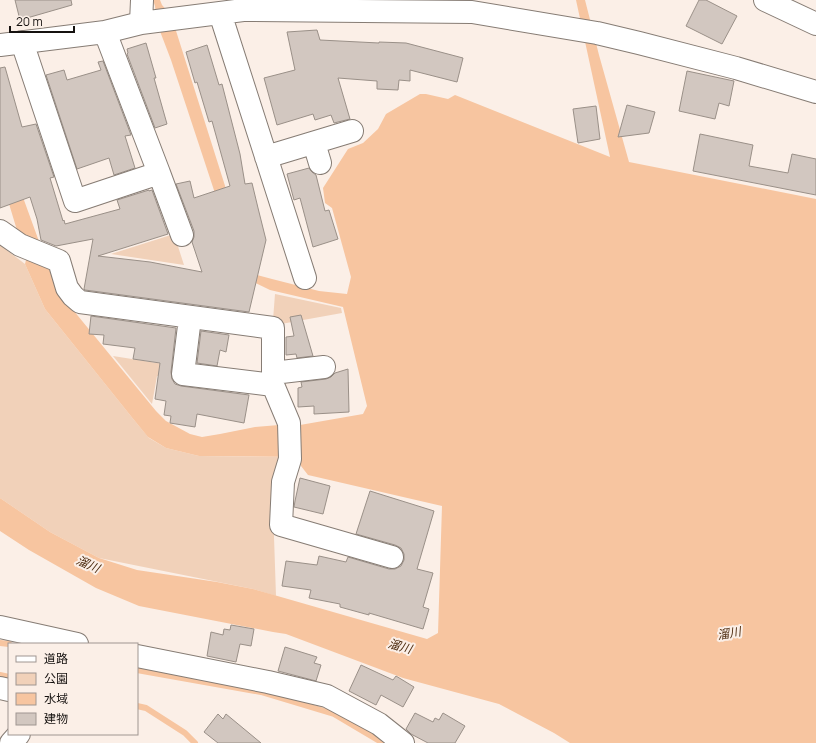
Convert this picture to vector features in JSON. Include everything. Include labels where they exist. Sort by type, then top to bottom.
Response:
[{"type":"street","points":[[141,24],[142,0]]},
{"type":"street","points":[[481,0],[531,21]]},
{"type":"street","points":[[765,0],[816,24]]},
{"type":"street","points":[[0,44],[105,32],[141,24],[243,10],[472,12],[597,33],[736,68],[816,92]]},
{"type":"street","points":[[220,13],[305,278]]},
{"type":"street","points":[[105,32],[182,235]]},
{"type":"street","points":[[22,42],[75,201],[159,173]]},
{"type":"street","points":[[266,157],[317,153],[352,131]]},
{"type":"street","points":[[0,231],[20,245],[59,261],[67,288],[80,302],[273,328],[273,379],[289,423],[290,459],[283,482],[281,525],[392,556]]},
{"type":"street","points":[[190,318],[183,374],[273,379],[324,367]]},
{"type":"street","points":[[0,628],[72,643]]},
{"type":"street","points":[[138,656],[268,682],[328,696],[379,724],[403,743]]},
{"type":"street","points":[[11,743],[18,735]]},
{"type":"green space","points":[[174,234],[184,265],[111,254]]},
{"type":"green space","points":[[0,245],[25,264],[45,309],[149,438],[166,448],[199,456],[281,457],[282,462],[272,477],[276,596],[253,589],[99,558],[50,532],[0,498]]},
{"type":"green space","points":[[275,294],[341,308],[342,313],[281,324],[273,320]]},
{"type":"green space","points":[[113,356],[176,366],[174,379],[157,376],[152,404]]},
{"type":"water","name":"溜川","points":[[153,0],[160,0],[162,5],[171,15],[251,268],[257,275],[319,291],[347,294],[351,277],[332,208],[325,203],[323,188],[348,149],[363,143],[378,129],[386,114],[420,94],[448,99],[455,95],[610,157],[576,0],[585,0],[629,162],[816,199],[816,743],[570,743],[499,704],[403,678],[286,634],[139,606],[96,588],[29,550],[0,531],[0,498],[50,532],[99,558],[137,570],[253,589],[427,639],[438,633],[442,506],[308,475],[301,466],[300,457],[199,456],[166,448],[148,437],[45,309],[25,264],[26,260],[0,174],[0,134],[49,269],[60,294],[156,411],[166,421],[190,434],[202,437],[255,427],[300,425],[363,414],[367,406],[343,307],[270,290],[247,279],[240,269],[171,60],[158,26]]},
{"type":"building","points":[[15,0],[71,0],[72,5],[20,20]]},
{"type":"building","points":[[699,0],[706,0],[737,16],[722,44],[686,26]]},
{"type":"building","points":[[317,30],[320,40],[406,43],[463,58],[457,82],[410,70],[410,81],[399,80],[398,90],[377,89],[377,81],[338,78],[350,119],[334,123],[331,115],[315,120],[313,114],[277,125],[264,78],[295,70],[287,32]]},
{"type":"building","points":[[146,43],[167,124],[155,128],[127,54],[127,49]]},
{"type":"building","points":[[207,45],[219,85],[222,84],[240,154],[245,184],[252,183],[266,240],[249,312],[85,290],[93,239],[56,246],[41,240],[37,219],[30,197],[0,208],[0,68],[5,67],[22,127],[36,124],[54,177],[50,178],[65,224],[120,209],[117,200],[152,190],[168,234],[98,256],[150,262],[202,272],[192,242],[194,231],[176,184],[190,181],[194,198],[230,186],[212,121],[209,122],[186,52]]},
{"type":"building","points":[[103,61],[131,135],[125,136],[135,168],[114,175],[109,158],[77,169],[46,75],[64,70],[67,80],[101,70],[98,62]]},
{"type":"building","points":[[687,71],[734,81],[729,106],[719,103],[715,119],[679,111]]},
{"type":"building","points":[[627,105],[655,112],[649,133],[618,137]]},
{"type":"building","points":[[596,106],[600,139],[578,143],[573,109]]},
{"type":"building","points":[[700,134],[753,145],[749,166],[788,173],[792,154],[816,159],[816,195],[693,171]]},
{"type":"building","points":[[309,168],[316,175],[325,211],[329,210],[338,239],[313,247],[300,198],[294,200],[287,174]]},
{"type":"building","points":[[301,315],[313,356],[297,358],[296,354],[286,355],[286,337],[294,336],[290,317]]},
{"type":"building","points":[[91,316],[176,328],[171,372],[172,379],[175,384],[249,395],[244,423],[197,414],[195,427],[170,423],[171,416],[164,415],[166,401],[155,399],[160,363],[133,359],[135,348],[103,344],[104,335],[89,334]]},
{"type":"building","points":[[201,331],[229,335],[226,352],[220,350],[217,366],[197,363]]},
{"type":"building","points":[[348,369],[349,412],[314,414],[314,406],[298,407],[298,388],[302,387],[301,382],[326,379],[335,373]]},
{"type":"building","points":[[300,478],[330,486],[323,514],[294,507]]},
{"type":"building","points":[[370,491],[434,511],[417,569],[433,573],[423,607],[429,609],[423,629],[369,613],[369,615],[340,607],[340,604],[309,598],[311,590],[282,586],[286,561],[317,565],[319,556],[346,562],[348,557],[389,569],[395,569],[401,566],[404,560],[404,554],[401,548],[356,534]]},
{"type":"building","points":[[231,625],[254,629],[251,646],[240,644],[236,662],[207,656],[211,632],[223,635],[224,629],[230,630]]},
{"type":"building","points":[[285,647],[317,657],[314,663],[321,665],[316,681],[278,671]]},
{"type":"building","points":[[361,665],[393,680],[396,676],[414,687],[403,707],[381,695],[376,705],[349,691]]},
{"type":"building","points":[[415,713],[433,722],[435,718],[439,720],[443,713],[465,726],[455,743],[428,743],[411,734],[406,729]]},
{"type":"building","points":[[218,714],[223,719],[226,714],[261,743],[218,743],[204,732]]},
{"type":"waterway","points":[[0,643],[8,644]]},
{"type":"waterway","points":[[138,670],[261,692],[334,714],[383,743]]},
{"type":"waterway","points":[[0,675],[8,677]]},
{"type":"waterway","points":[[138,706],[146,708],[185,733],[195,743]]}]
